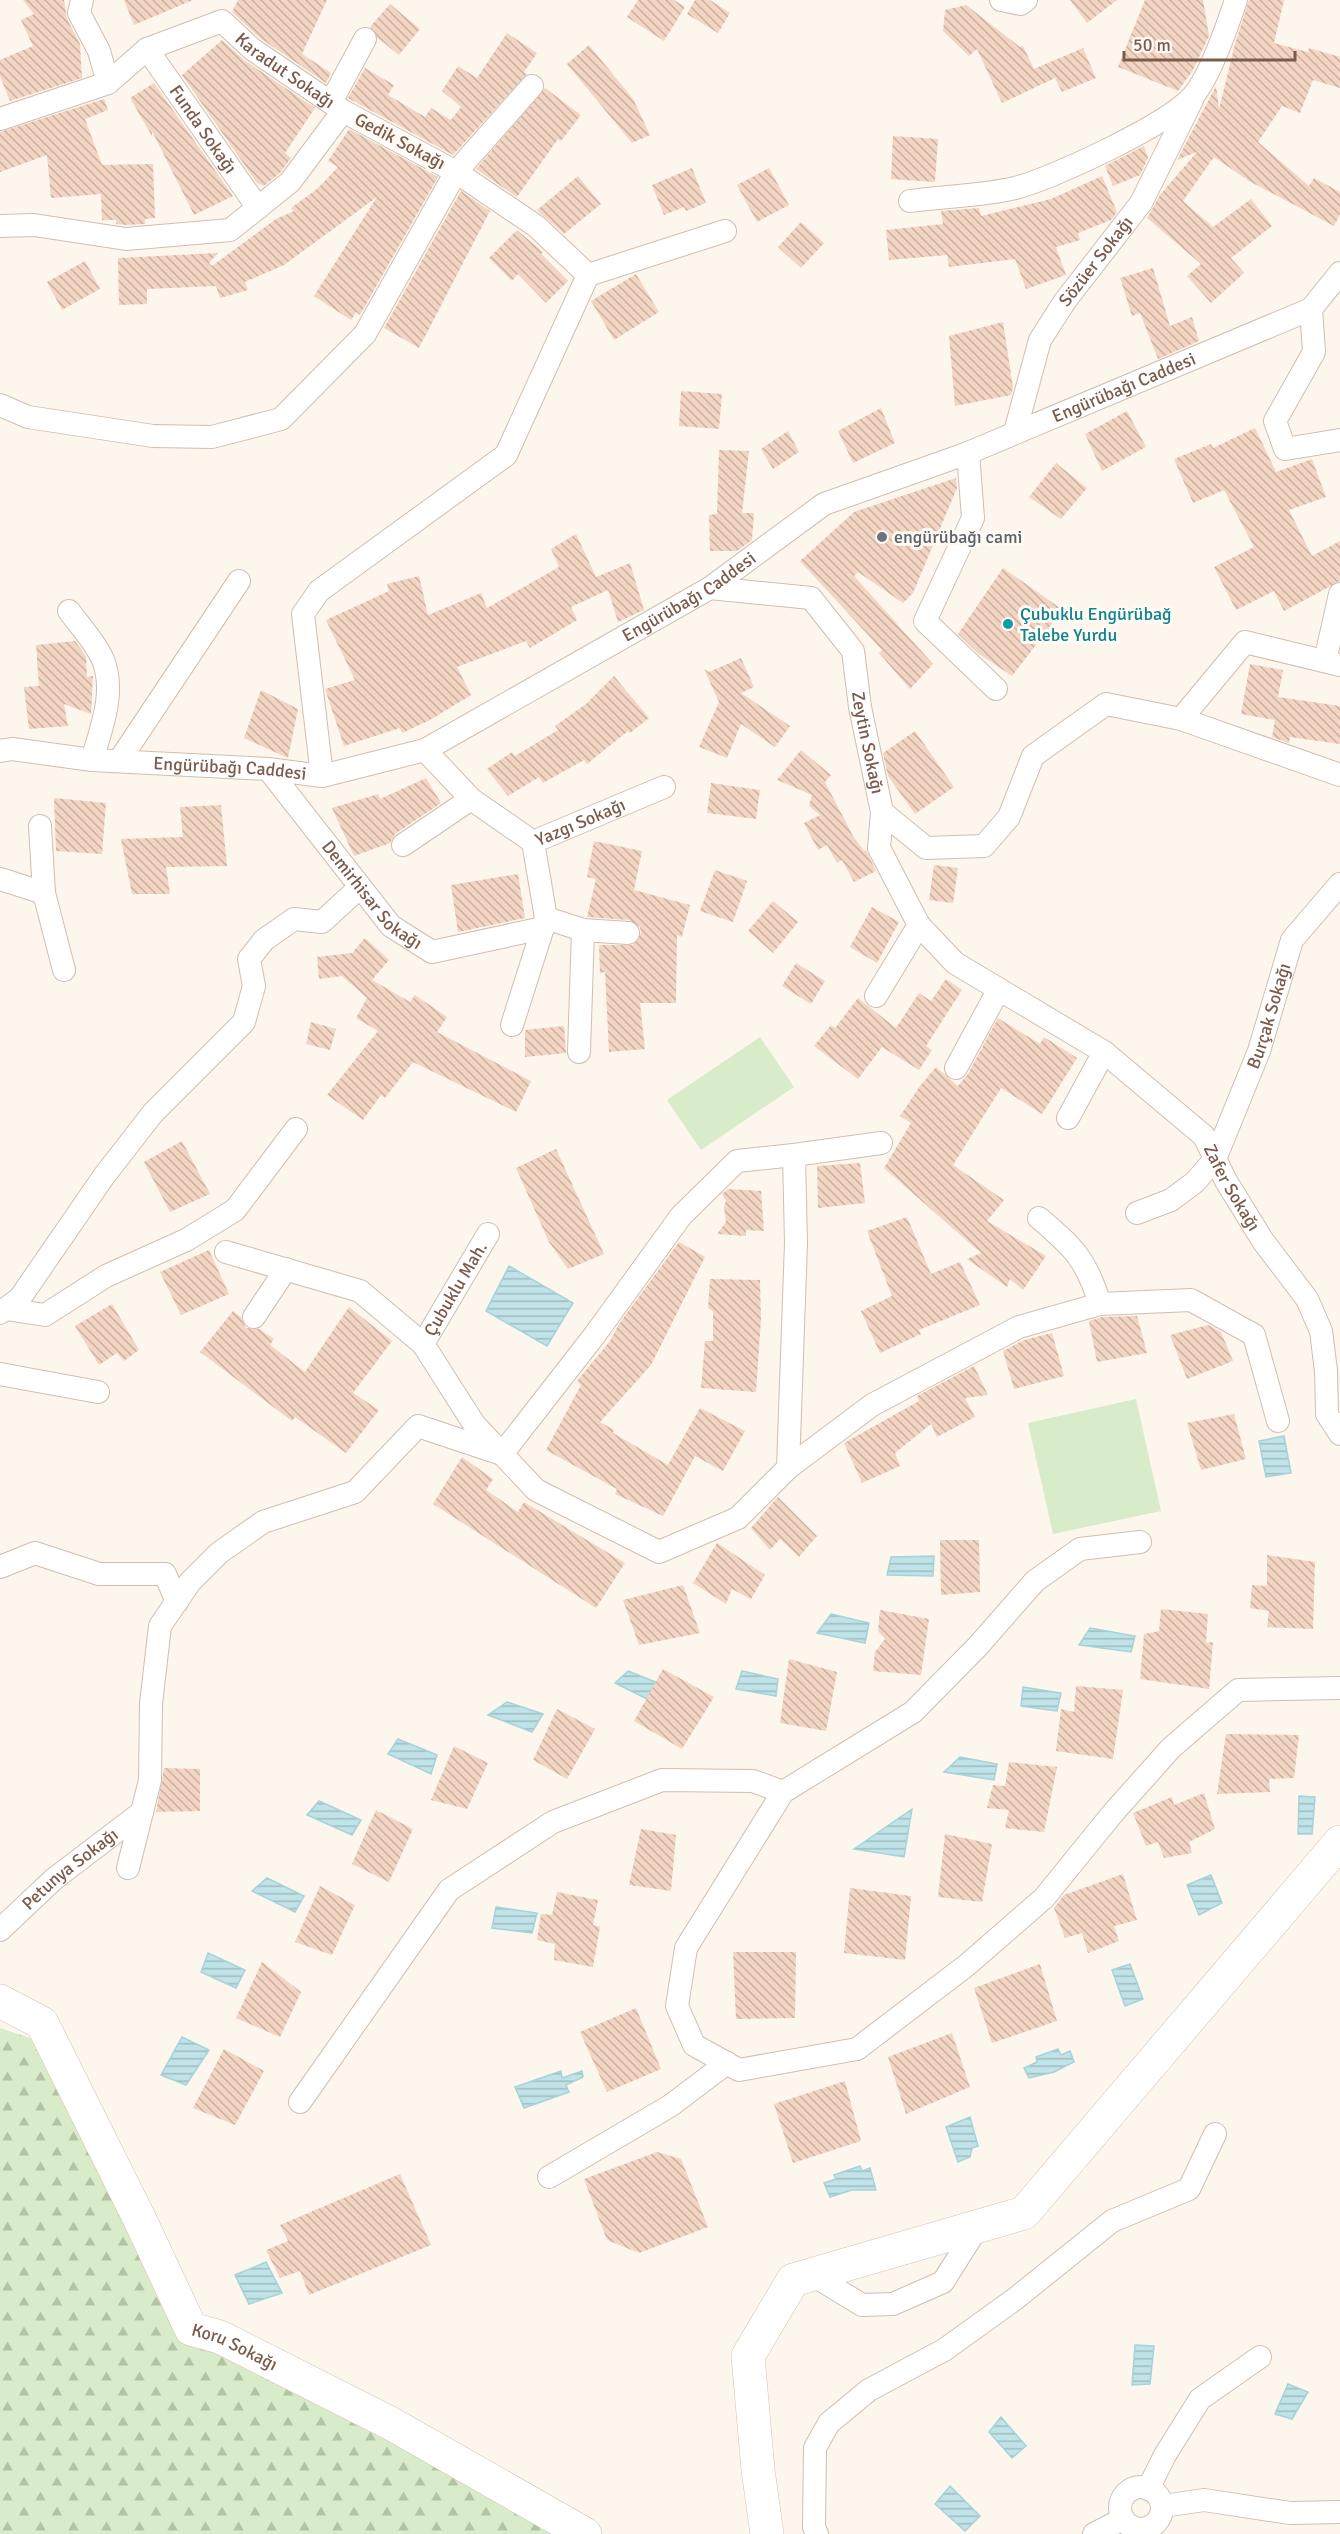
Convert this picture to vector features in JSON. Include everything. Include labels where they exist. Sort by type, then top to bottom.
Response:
[{"type":"street","points":[[82,0],[80,13],[99,51],[108,83]]},
{"type":"street","points":[[1001,0],[1021,4],[1026,0]]},
{"type":"street","name":"Sözüer Sokağı","points":[[1015,432],[1040,340],[1065,301],[1141,203],[1222,40],[1236,0]]},
{"type":"street","name":"Karadut Sokağı","points":[[0,119],[108,83],[147,49],[222,21],[252,49],[337,107],[290,182],[230,230],[126,239],[34,225],[0,226]]},
{"type":"street","points":[[337,107],[365,39]]},
{"type":"street","name":"Funda Sokağı","points":[[147,49],[258,208]]},
{"type":"street","points":[[0,405],[28,417],[153,436],[212,437],[280,419],[365,334],[456,171],[532,86]]},
{"type":"street","points":[[910,201],[1015,188],[1107,151],[1165,117],[1194,96]]},
{"type":"street","name":"Gedik Sokağı","points":[[337,107],[456,171],[536,226],[588,276]]},
{"type":"street","points":[[322,776],[303,614],[319,591],[506,455],[588,276],[725,231]]},
{"type":"street","name":"Engürübağı Caddesi","points":[[0,751],[12,749],[92,760],[268,769],[322,776],[425,750],[710,588],[824,504],[968,453],[1311,309],[1340,273]]},
{"type":"street","points":[[1311,309],[1314,352],[1275,421],[1285,449],[1340,440]]},
{"type":"street","points":[[968,453],[973,518],[925,621],[996,688]]},
{"type":"street","points":[[119,761],[239,581]]},
{"type":"street","name":"Zeytin Sokağı","points":[[710,588],[811,598],[853,651],[860,706],[882,812],[926,848],[984,846],[1009,817],[1033,756],[1106,704],[1180,719],[1340,775]]},
{"type":"street","points":[[1180,719],[1245,642],[1333,663],[1340,594]]},
{"type":"street","points":[[69,611],[103,659],[108,676],[106,711],[92,760]]},
{"type":"street","name":"Yazgı Sokağı","points":[[425,750],[471,798],[533,842],[664,787]]},
{"type":"street","name":"Demirhisar Sokağı","points":[[268,769],[391,927],[432,952],[545,923]]},
{"type":"street","points":[[403,845],[471,798]]},
{"type":"street","name":"Zafer Sokağı","points":[[882,812],[879,848],[919,925],[955,963],[1104,1052],[1204,1136],[1263,1240],[1307,1299],[1321,1331],[1326,1371],[1327,1414],[1340,1434]]},
{"type":"street","points":[[40,826],[44,893],[64,970]]},
{"type":"street","points":[[512,1025],[545,923],[533,842]]},
{"type":"street","points":[[0,879],[44,893]]},
{"type":"street","name":"Burçak Sokağı","points":[[1137,1213],[1171,1200],[1195,1182],[1215,1159],[1259,1051],[1292,940],[1340,884]]},
{"type":"street","points":[[3,1311],[20,1298],[104,1176],[153,1113],[244,1022],[254,986],[249,959],[264,940],[294,919],[322,922],[360,887]]},
{"type":"street","points":[[545,923],[583,930],[628,933]]},
{"type":"street","points":[[876,996],[919,925]]},
{"type":"street","points":[[579,1052],[583,930]]},
{"type":"street","points":[[956,1068],[999,989]]},
{"type":"street","points":[[1068,1118],[1104,1052]]},
{"type":"street","points":[[3,1311],[45,1315],[106,1276],[186,1240],[235,1210],[296,1129]]},
{"type":"street","points":[[502,1454],[594,1336],[681,1216],[737,1161],[881,1143]]},
{"type":"street","points":[[788,1468],[796,1243],[794,1155]]},
{"type":"street","points":[[1039,1218],[1073,1247],[1090,1274],[1100,1304]]},
{"type":"street","name":"Çubuklu Mah.","points":[[423,1344],[488,1234]]},
{"type":"street","points":[[226,1251],[360,1291],[423,1344],[474,1424],[536,1490],[659,1552],[738,1518],[788,1468],[872,1405],[1019,1327],[1100,1304],[1191,1300],[1254,1335],[1278,1421]]},
{"type":"street","points":[[254,1317],[286,1269]]},
{"type":"street","points":[[0,1374],[98,1392]]},
{"type":"street","points":[[128,1868],[150,1780],[151,1704],[160,1626],[190,1582],[219,1553],[263,1522],[355,1492],[418,1426],[502,1454]]},
{"type":"street","points":[[1140,1542],[1080,1550],[1035,1581],[978,1646],[913,1712],[783,1792],[686,1948],[677,2006],[694,2045],[739,2070],[857,2049],[968,1965],[1044,1898],[1113,1813],[1171,1748],[1238,1690],[1340,1688]]},
{"type":"street","points":[[0,1567],[34,1553],[99,1574],[165,1574],[177,1602]]},
{"type":"street","points":[[300,2102],[449,1890],[553,1822],[662,1780],[753,1781],[783,1792]]},
{"type":"street","name":"Petunya Sokağı","points":[[0,1930],[54,1879],[142,1812]]},
{"type":"street","points":[[767,2534],[758,2470],[748,2356],[793,2280],[1024,2213],[1340,1842]]},
{"type":"street","name":"Koru Sokağı","points":[[0,2001],[42,2023],[142,2224],[190,2329],[220,2337],[390,2422],[585,2534]]},
{"type":"street","points":[[549,2177],[670,2106],[727,2063]]},
{"type":"street","points":[[817,2534],[814,2527],[815,2448],[829,2423],[869,2390],[952,2344],[1015,2299],[1112,2220],[1189,2189],[1215,2134]]},
{"type":"street","points":[[811,2274],[862,2305],[893,2304],[943,2282],[977,2228]]},
{"type":"street","points":[[1148,2488],[1200,2398],[1260,2357]]},
{"type":"street","points":[[1142,2486],[1155,2491],[1163,2506],[1158,2522],[1147,2529],[1131,2527],[1123,2520],[1120,2508],[1125,2494],[1142,2486]]},
{"type":"street","points":[[1163,2506],[1204,2500],[1290,2513],[1340,2512]]},
{"type":"street","points":[[1094,2534],[1123,2520]]},
{"type":"green space","points":[[760,1037],[794,1087],[701,1150],[667,1100]]},
{"type":"green space","points":[[1136,1399],[1161,1511],[1053,1534],[1028,1423]]},
{"type":"green space","points":[[0,2028],[54,2046],[194,2310],[567,2534],[0,2534]]},
{"type":"water","points":[[509,1266],[573,1303],[547,1346],[486,1311]]},
{"type":"water","points":[[1284,1436],[1291,1473],[1266,1477],[1259,1441]]},
{"type":"water","points":[[934,1556],[933,1576],[887,1575],[891,1557]]},
{"type":"water","points":[[831,1614],[869,1623],[865,1643],[817,1633]]},
{"type":"water","points":[[1090,1628],[1135,1636],[1131,1652],[1079,1645]]},
{"type":"water","points":[[628,1671],[658,1683],[649,1700],[615,1683]]},
{"type":"water","points":[[742,1671],[778,1679],[776,1696],[736,1689]]},
{"type":"water","points":[[1023,1687],[1061,1693],[1057,1711],[1021,1706]]},
{"type":"water","points":[[507,1702],[543,1714],[532,1732],[488,1715]]},
{"type":"water","points":[[398,1739],[437,1755],[431,1774],[388,1754]]},
{"type":"water","points":[[960,1757],[997,1764],[994,1780],[944,1772]]},
{"type":"water","points":[[1299,1796],[1315,1797],[1312,1834],[1298,1834]]},
{"type":"water","points":[[319,1801],[361,1820],[352,1835],[307,1815]]},
{"type":"water","points":[[912,1809],[904,1857],[854,1849]]},
{"type":"water","points":[[1211,1875],[1222,1903],[1199,1915],[1187,1885]]},
{"type":"water","points":[[267,1878],[304,1896],[295,1912],[252,1891]]},
{"type":"water","points":[[496,1907],[537,1913],[532,1933],[492,1928]]},
{"type":"water","points":[[208,1953],[245,1970],[236,1988],[201,1972]]},
{"type":"water","points":[[1130,1964],[1143,1999],[1125,2006],[1112,1970]]},
{"type":"water","points":[[182,2037],[209,2050],[186,2085],[161,2075]]},
{"type":"water","points":[[1058,2049],[1061,2055],[1070,2051],[1074,2062],[1054,2072],[1029,2078],[1024,2068],[1037,2062],[1036,2057]]},
{"type":"water","points":[[561,2071],[562,2078],[582,2071],[583,2077],[566,2085],[569,2092],[524,2108],[515,2087]]},
{"type":"water","points":[[970,2117],[978,2146],[972,2148],[970,2157],[958,2162],[946,2127]]},
{"type":"water","points":[[860,2166],[862,2171],[870,2168],[876,2190],[852,2190],[830,2197],[824,2183],[836,2179],[834,2175]]},
{"type":"water","points":[[266,2262],[282,2293],[249,2304],[235,2275]]},
{"type":"water","points":[[1135,2345],[1154,2346],[1150,2384],[1132,2385]]},
{"type":"water","points":[[1288,2384],[1308,2392],[1292,2419],[1275,2414]]},
{"type":"water","points":[[1001,2417],[1026,2446],[1012,2458],[989,2432]]},
{"type":"water","points":[[950,2486],[980,2516],[965,2531],[935,2504]]},
{"type":"building","points":[[23,0],[64,0],[67,19],[80,44],[82,78],[10,101],[0,76],[0,60],[33,46],[21,20],[34,14]]},
{"type":"building","points":[[124,0],[193,0],[134,25]]},
{"type":"building","points":[[238,0],[327,0],[302,54],[331,73],[326,83],[260,38],[232,12]]},
{"type":"building","points":[[638,0],[674,0],[685,7],[664,41],[627,17]]},
{"type":"building","points":[[695,0],[710,0],[730,13],[718,33],[687,14]]},
{"type":"building","points":[[1070,0],[1117,0],[1087,23]]},
{"type":"building","points":[[1145,0],[1203,0],[1209,36],[1193,70],[1178,91],[1118,67]]},
{"type":"building","points":[[1249,0],[1284,0],[1274,43],[1308,52],[1309,48],[1340,57],[1340,88],[1313,80],[1300,113],[1282,106],[1258,142],[1309,186],[1314,178],[1340,192],[1340,214],[1334,226],[1249,181],[1214,157],[1183,201],[1213,227],[1251,199],[1272,226],[1231,258],[1244,273],[1211,303],[1187,276],[1201,264],[1147,218],[1160,195],[1197,152],[1177,160],[1216,86],[1219,109],[1235,44]]},
{"type":"building","points":[[390,4],[420,29],[399,55],[378,38],[370,27]]},
{"type":"building","points":[[966,5],[1020,47],[1023,46],[1034,69],[1083,48],[1096,78],[1062,92],[1055,78],[1002,103],[977,49],[969,56],[943,31],[945,10]]},
{"type":"building","points":[[507,33],[537,53],[524,72],[527,74],[453,155],[348,98],[365,68],[394,85],[388,95],[425,117],[431,108],[451,120],[461,107],[442,91],[458,66],[477,78]]},
{"type":"building","points":[[222,40],[244,60],[315,108],[285,153],[291,158],[280,173],[264,186],[257,183],[182,75]]},
{"type":"building","points":[[589,45],[633,99],[650,135],[632,143],[567,64]]},
{"type":"building","points":[[154,83],[233,196],[194,215],[152,131],[152,136],[130,98]]},
{"type":"building","points":[[545,88],[581,115],[561,141],[558,139],[517,197],[476,169]]},
{"type":"building","points":[[104,99],[108,110],[85,119],[102,165],[153,164],[155,218],[145,219],[145,224],[126,225],[116,224],[116,220],[102,220],[101,194],[51,198],[47,155],[0,172],[0,132]]},
{"type":"building","points":[[349,129],[438,177],[360,315],[356,312],[351,320],[314,296],[377,197],[284,265],[245,282],[248,290],[220,298],[216,286],[147,289],[147,304],[119,305],[118,258],[218,253],[209,263],[212,266],[276,219],[294,211],[291,208],[317,189],[338,167],[328,161]]},
{"type":"building","points":[[893,136],[938,139],[935,182],[891,179]]},
{"type":"building","points":[[1144,146],[1148,158],[1140,175],[1113,186],[1105,166]]},
{"type":"building","points":[[692,168],[706,203],[686,211],[684,207],[664,215],[652,185]]},
{"type":"building","points":[[769,168],[789,205],[757,222],[737,185]]},
{"type":"building","points":[[578,176],[601,204],[564,234],[537,210]]},
{"type":"building","points":[[1102,176],[1117,212],[1111,220],[1078,233],[1080,240],[1056,247],[1066,275],[1026,289],[1015,259],[949,267],[947,255],[889,260],[886,230],[943,224],[941,211],[979,208],[981,216],[1051,199]]},
{"type":"building","points":[[461,191],[490,211],[419,348],[384,328]]},
{"type":"building","points":[[801,222],[824,243],[801,268],[778,247]]},
{"type":"building","points":[[517,230],[543,252],[541,254],[568,281],[546,303],[518,274],[512,281],[489,258]]},
{"type":"building","points":[[85,261],[100,289],[62,310],[47,282]]},
{"type":"building","points":[[1153,268],[1170,326],[1192,317],[1199,341],[1158,359],[1140,313],[1132,316],[1120,278]]},
{"type":"building","points":[[636,274],[659,312],[614,340],[591,301]]},
{"type":"building","points":[[1003,322],[1013,387],[1011,395],[955,406],[949,336]]},
{"type":"building","points":[[681,391],[722,394],[719,429],[679,426]]},
{"type":"building","points":[[881,408],[895,443],[853,463],[838,431]]},
{"type":"building","points":[[1127,411],[1146,447],[1102,471],[1085,434]]},
{"type":"building","points":[[1255,428],[1276,472],[1312,459],[1326,497],[1289,510],[1312,556],[1340,541],[1340,581],[1284,611],[1274,591],[1236,610],[1214,567],[1254,547],[1224,490],[1193,503],[1174,459],[1211,444],[1213,448]]},
{"type":"building","points":[[788,431],[799,452],[773,469],[761,449]]},
{"type":"building","points":[[719,450],[749,451],[742,513],[754,513],[752,540],[737,551],[710,551],[709,515],[717,514]]},
{"type":"building","points":[[1056,463],[1087,488],[1061,519],[1029,497]]},
{"type":"building","name":"engürübağı cami","points":[[956,478],[957,488],[913,593],[903,603],[858,572],[854,576],[933,664],[910,689],[879,653],[882,650],[800,561],[854,512]]},
{"type":"building","points":[[576,534],[596,577],[630,563],[644,610],[618,622],[608,590],[571,607],[577,620],[530,648],[526,641],[457,667],[471,695],[430,720],[402,733],[400,728],[344,746],[325,689],[355,680],[326,620],[389,591],[387,584],[419,576],[428,615],[481,593],[487,608],[559,567],[551,549]]},
{"type":"building","name":"Çubuklu Engürübağ Talebe Yurdu","points":[[1003,568],[1063,610],[1012,676],[979,654],[958,634]]},
{"type":"building","points":[[75,641],[86,656],[87,677],[93,676],[91,714],[64,704],[68,726],[29,729],[24,687],[39,686],[36,645]]},
{"type":"building","points":[[741,658],[754,687],[741,693],[790,726],[775,747],[741,724],[727,758],[699,747],[719,702],[704,669],[709,672]]},
{"type":"building","points":[[1250,664],[1283,670],[1278,697],[1340,706],[1340,744],[1290,737],[1289,743],[1272,737],[1275,720],[1241,714]]},
{"type":"building","points":[[614,676],[649,718],[630,733],[628,731],[587,764],[584,760],[543,783],[539,777],[508,796],[487,769],[512,752],[515,756],[558,730],[555,726],[586,704]]},
{"type":"building","points":[[261,690],[298,709],[288,758],[244,738]]},
{"type":"building","points":[[915,731],[954,787],[915,814],[888,776],[883,753]]},
{"type":"building","points":[[801,750],[831,775],[825,782],[853,836],[864,851],[866,850],[876,871],[854,882],[842,860],[837,863],[827,845],[818,850],[804,823],[820,815],[809,806],[812,795],[777,780]]},
{"type":"building","points":[[426,778],[441,803],[395,834],[390,843],[354,856],[332,808],[378,794],[380,799]]},
{"type":"building","points":[[711,783],[760,790],[756,819],[707,813]]},
{"type":"building","points":[[54,798],[106,803],[102,854],[56,851]]},
{"type":"building","points":[[221,805],[227,866],[166,867],[170,894],[132,894],[121,839],[183,837],[180,807]]},
{"type":"building","points":[[594,841],[642,851],[634,890],[690,905],[682,937],[677,935],[676,1003],[640,1003],[645,1049],[609,1052],[605,972],[600,973],[599,945],[633,945],[641,933],[640,927],[629,920],[587,917],[596,879],[587,877]]},
{"type":"building","points":[[934,865],[958,868],[953,903],[929,900]]},
{"type":"building","points":[[715,870],[747,881],[733,922],[700,911]]},
{"type":"building","points":[[518,874],[525,918],[458,932],[451,885]]},
{"type":"building","points":[[773,901],[798,922],[773,953],[748,931]]},
{"type":"building","points":[[872,907],[899,922],[877,963],[850,947]]},
{"type":"building","points":[[365,938],[389,960],[372,980],[410,1002],[415,995],[447,1017],[437,1032],[531,1081],[516,1112],[413,1062],[385,1098],[381,1095],[363,1120],[327,1095],[378,1031],[356,1018],[367,998],[342,976],[319,979],[317,957],[352,953]]},
{"type":"building","points":[[796,963],[825,981],[811,1004],[782,986]]},
{"type":"building","points":[[946,979],[962,990],[926,1046],[932,1050],[919,1070],[882,1047],[858,1079],[814,1046],[831,1025],[835,1028],[858,998],[896,1028],[919,993],[931,1001]]},
{"type":"building","points":[[998,1018],[1040,1044],[1044,1037],[1077,1058],[1042,1114],[1001,1088],[953,1165],[1004,1200],[987,1221],[1046,1256],[1023,1290],[1010,1279],[1007,1287],[967,1259],[981,1253],[884,1168],[911,1123],[900,1116],[920,1086],[936,1067],[958,1086],[968,1074]]},
{"type":"building","points":[[311,1022],[336,1029],[330,1050],[306,1044]]},
{"type":"building","points":[[564,1026],[566,1053],[525,1057],[525,1030]]},
{"type":"building","points":[[182,1141],[210,1194],[170,1212],[144,1162]]},
{"type":"building","points":[[556,1149],[604,1254],[568,1269],[549,1242],[516,1168]]},
{"type":"building","points":[[860,1163],[865,1203],[818,1208],[817,1166]]},
{"type":"building","points":[[728,1189],[761,1191],[764,1231],[746,1230],[746,1236],[717,1234],[726,1222],[724,1207],[726,1201],[722,1194]]},
{"type":"building","points":[[907,1217],[931,1274],[960,1262],[980,1305],[919,1330],[921,1334],[880,1353],[861,1311],[892,1296],[867,1231]]},
{"type":"building","points":[[679,1242],[705,1257],[651,1365],[600,1422],[614,1430],[613,1433],[668,1465],[700,1408],[745,1431],[723,1471],[695,1456],[663,1516],[615,1494],[617,1489],[546,1450],[581,1385],[577,1381],[610,1341],[619,1324]]},
{"type":"building","points":[[209,1250],[229,1294],[181,1315],[160,1272]]},
{"type":"building","points":[[710,1279],[760,1280],[761,1319],[756,1392],[701,1388],[705,1341],[713,1341],[713,1311],[708,1308]]},
{"type":"building","points":[[112,1304],[139,1350],[124,1361],[117,1353],[99,1365],[75,1326]]},
{"type":"building","points":[[349,1307],[392,1341],[353,1393],[379,1410],[346,1453],[295,1417],[292,1421],[200,1352],[233,1311],[241,1317],[246,1328],[259,1329],[274,1339],[270,1345],[305,1372]]},
{"type":"building","points":[[1137,1316],[1147,1353],[1097,1362],[1089,1321],[1102,1317]]},
{"type":"building","points":[[1208,1325],[1221,1332],[1233,1361],[1187,1379],[1170,1335]]},
{"type":"building","points":[[1052,1333],[1064,1376],[1014,1389],[1003,1351],[1024,1340]]},
{"type":"building","points":[[974,1366],[988,1395],[965,1398],[975,1417],[937,1437],[931,1424],[895,1453],[900,1466],[862,1483],[844,1443],[919,1401],[917,1396]]},
{"type":"building","points":[[1234,1414],[1246,1459],[1201,1470],[1187,1423]]},
{"type":"building","points":[[462,1457],[493,1479],[486,1490],[518,1512],[524,1502],[625,1563],[596,1608],[433,1504]]},
{"type":"building","points":[[778,1497],[817,1536],[799,1557],[780,1539],[770,1550],[751,1528]]},
{"type":"building","points":[[940,1540],[979,1540],[980,1592],[941,1595]]},
{"type":"building","points":[[717,1543],[765,1575],[751,1599],[732,1589],[726,1604],[693,1583]]},
{"type":"building","points":[[1267,1555],[1315,1562],[1313,1629],[1267,1627],[1269,1611],[1250,1608],[1252,1585],[1267,1586]]},
{"type":"building","points":[[683,1585],[700,1633],[639,1645],[623,1600]]},
{"type":"building","points":[[1161,1609],[1208,1614],[1206,1643],[1213,1642],[1209,1689],[1140,1679],[1144,1634],[1159,1631]]},
{"type":"building","points":[[880,1610],[929,1619],[921,1675],[873,1671],[875,1652],[885,1639],[878,1631]]},
{"type":"building","points":[[789,1659],[837,1672],[826,1731],[780,1723]]},
{"type":"building","points":[[663,1669],[714,1697],[682,1749],[634,1721]]},
{"type":"building","points":[[1076,1686],[1123,1690],[1113,1759],[1056,1751],[1061,1709],[1074,1712]]},
{"type":"building","points":[[557,1709],[595,1729],[567,1779],[533,1760]]},
{"type":"building","points":[[1226,1734],[1299,1735],[1294,1778],[1269,1779],[1270,1792],[1217,1794]]},
{"type":"building","points":[[454,1746],[488,1763],[467,1809],[431,1800]]},
{"type":"building","points":[[1009,1762],[1057,1767],[1044,1832],[1005,1828],[1009,1810],[987,1808],[993,1785],[1005,1786]]},
{"type":"building","points":[[164,1768],[200,1769],[200,1811],[156,1812]]},
{"type":"building","points":[[1204,1793],[1215,1829],[1189,1842],[1192,1853],[1164,1858],[1158,1842],[1146,1846],[1133,1813],[1172,1797],[1174,1805]]},
{"type":"building","points":[[376,1810],[413,1829],[389,1882],[352,1864]]},
{"type":"building","points":[[641,1829],[676,1835],[671,1891],[629,1885]]},
{"type":"building","points":[[945,1834],[992,1844],[982,1902],[938,1897]]},
{"type":"building","points":[[1123,1874],[1137,1920],[1114,1926],[1119,1941],[1088,1953],[1082,1933],[1065,1938],[1054,1908],[1064,1895]]},
{"type":"building","points":[[320,1886],[355,1905],[332,1955],[295,1942]]},
{"type":"building","points":[[850,1888],[911,1896],[905,1960],[844,1953]]},
{"type":"building","points":[[557,1892],[598,1900],[593,1925],[600,1927],[593,1967],[554,1960],[555,1944],[537,1940],[541,1914],[552,1915]]},
{"type":"building","points":[[733,1952],[796,1952],[795,2018],[736,2019]]},
{"type":"building","points":[[262,1962],[301,1992],[280,2037],[236,2018]]},
{"type":"building","points":[[1040,1964],[1057,2021],[992,2043],[974,1988]]},
{"type":"building","points":[[636,2008],[661,2069],[607,2092],[580,2032]]},
{"type":"building","points":[[952,2033],[970,2087],[906,2114],[888,2057]]},
{"type":"building","points":[[224,2049],[264,2071],[235,2125],[193,2108]]},
{"type":"building","points":[[845,2081],[861,2141],[793,2163],[774,2104]]},
{"type":"building","points":[[657,2152],[681,2159],[708,2227],[639,2253],[607,2240],[584,2179]]},
{"type":"building","points":[[400,2174],[431,2245],[309,2295],[300,2271],[280,2278],[266,2250],[288,2241],[280,2225]]},
{"type":"place","name":"engürübağı cami","points":[[882,537]]},
{"type":"place","name":"Çubuklu Engürübağ Talebe Yurdu","points":[[1008,624]]}]
